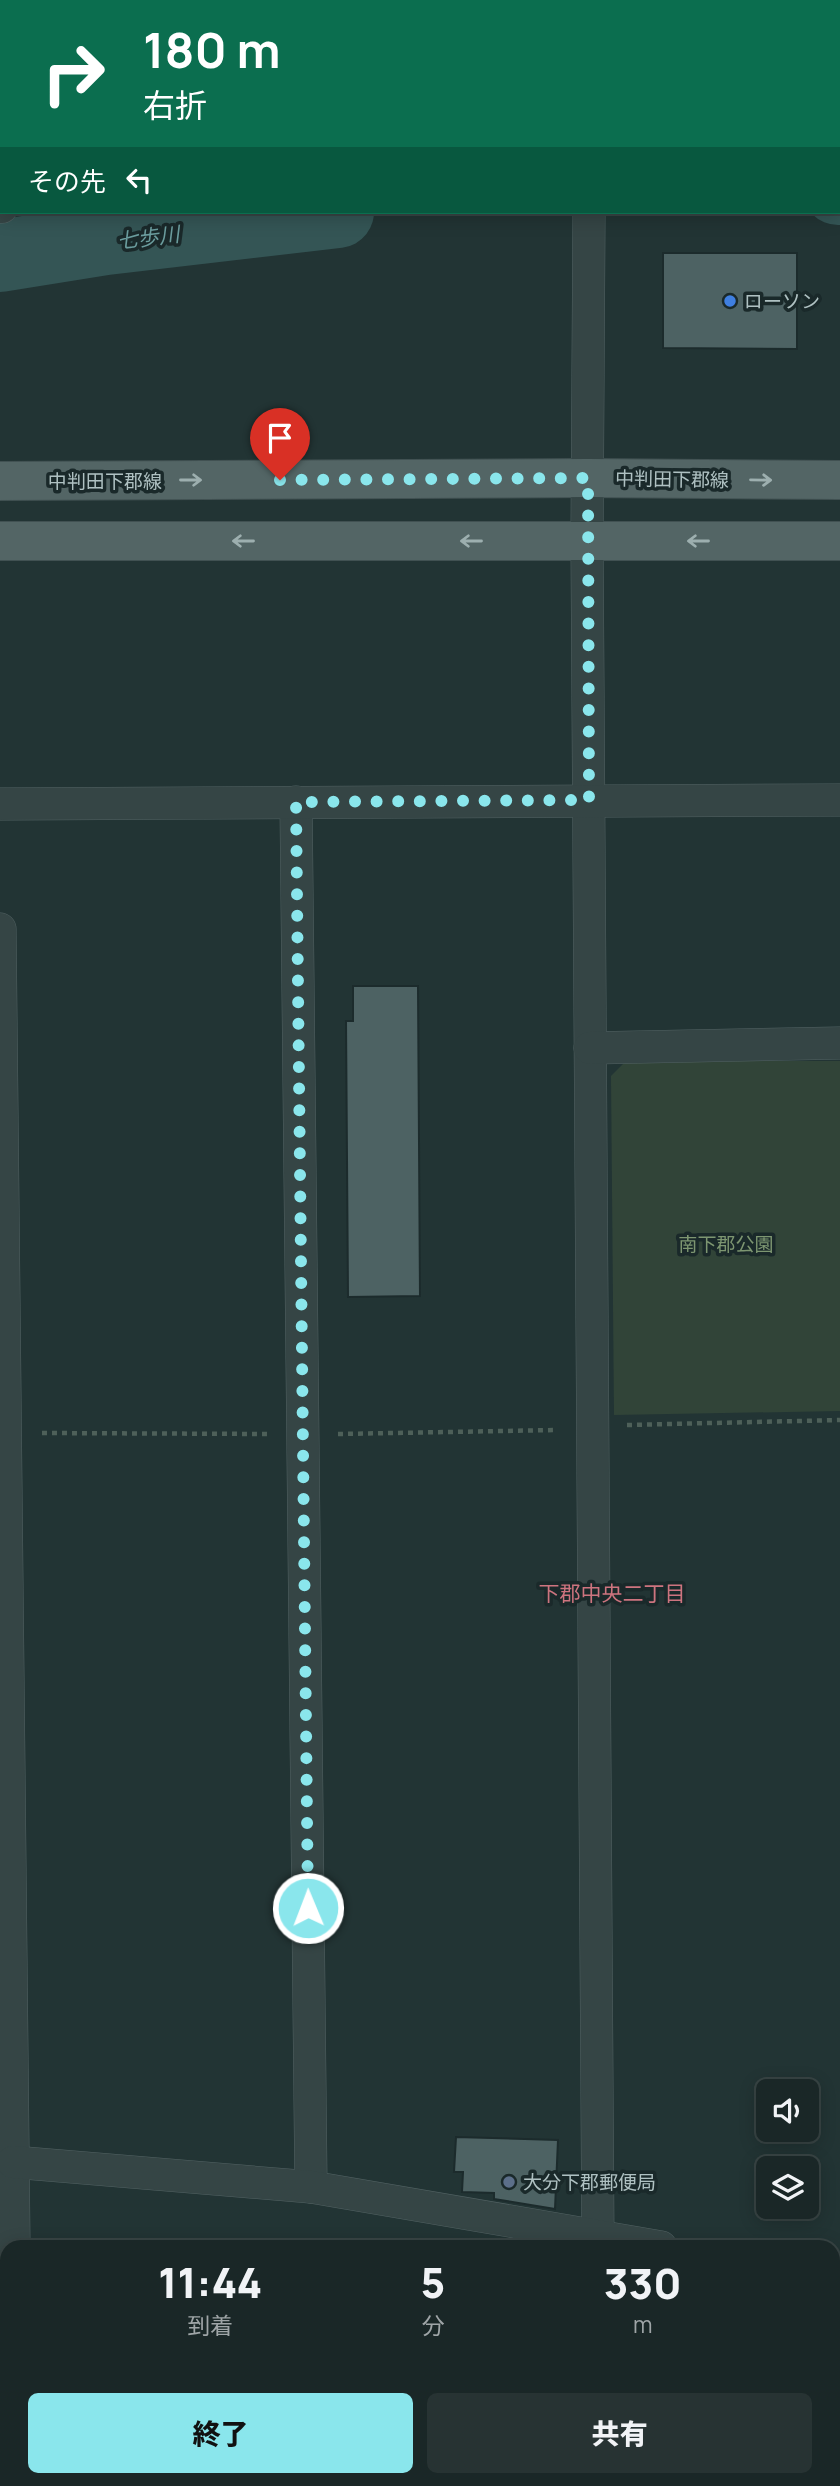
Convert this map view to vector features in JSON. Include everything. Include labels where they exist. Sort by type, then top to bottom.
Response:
[{"type":"main road","name":"中判田下郡線","points":[[0,481],[588,478],[840,480]]},
{"type":"main road","points":[[0,541],[840,541]]},
{"type":"street","points":[[589,224],[587,541],[598,2240]]},
{"type":"street","points":[[0,804],[840,800]]},
{"type":"street","points":[[296,802],[311,2186]]},
{"type":"street","points":[[0,929],[14,2240]]},
{"type":"street","points":[[590,1048],[840,1043]]},
{"type":"street","points":[[13,2162],[311,2186],[588,2240]]},
{"type":"path","points":[[625,1425],[840,1420]]},
{"type":"path","points":[[333,1434],[566,1430]]},
{"type":"path","points":[[37,1433],[270,1434]]},
{"type":"green space","name":"南下郡公園","points":[[626,1061],[840,1061],[840,1411],[614,1415],[611,1076]]},
{"type":"building","name":"ローソン","points":[[663,253],[797,253],[797,349],[663,348]]},
{"type":"building","points":[[353,986],[418,986],[420,1296],[348,1297],[346,1021],[353,1021]]},
{"type":"building","name":"大分下郡郵便局","points":[[456,2137],[558,2140],[555,2209],[494,2199],[494,2193],[462,2192],[463,2172],[454,2172]]},
{"type":"waterway","name":"七歩川","points":[[0,256],[106,239],[321,214]]},
{"type":"place","name":"ローソン","points":[[730,301]]},
{"type":"place","name":"大分下郡郵便局","points":[[509,2182]]},
{"type":"district","name":"下郡中央二丁目","points":[[612,1593]]},
{"type":"route","points":[[280,480],[588,478],[589,800],[296,802],[308,1908]]}]
